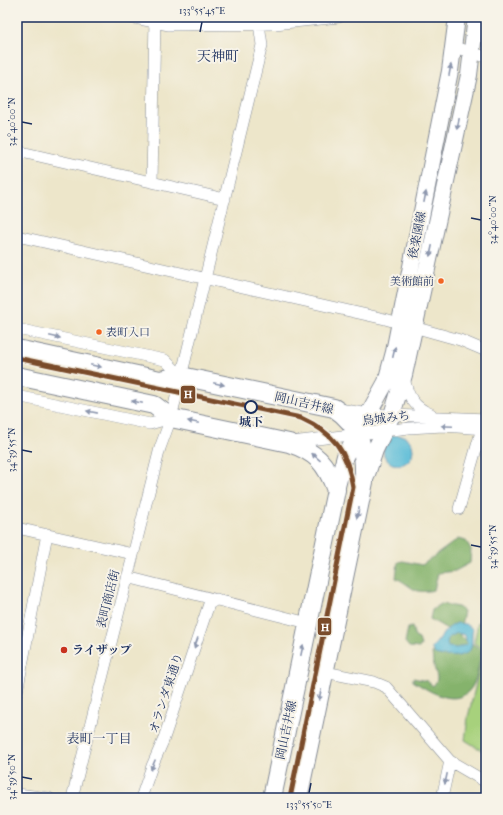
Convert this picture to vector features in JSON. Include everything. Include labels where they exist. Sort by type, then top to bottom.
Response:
[{"type":"main road","name":"後楽園線","points":[[364,482],[372,458],[392,415],[404,375],[407,325],[454,47],[455,17]]},
{"type":"main road","name":"後楽園線","points":[[336,490],[345,456],[386,382],[407,325],[479,55],[476,18]]},
{"type":"main road","name":"岡山吉井線","points":[[17,349],[160,380],[181,376],[334,408],[352,423],[358,434],[365,460],[364,482],[298,798]]},
{"type":"main road","points":[[17,376],[154,405],[169,424],[288,443],[305,448],[326,466],[336,490]]},
{"type":"main road","name":"岡山吉井線","points":[[272,798],[336,490]]},
{"type":"street","points":[[130,17],[155,20],[169,25],[339,17]]},
{"type":"street","points":[[455,17],[476,18]]},
{"type":"street","points":[[152,182],[155,20]]},
{"type":"street","name":"表町商店街","points":[[72,798],[160,448],[169,424],[262,45],[259,21]]},
{"type":"street","points":[[454,47],[479,55]]},
{"type":"street","points":[[17,151],[224,199]]},
{"type":"street","points":[[17,236],[206,277],[407,325],[486,349]]},
{"type":"street","points":[[17,329],[165,360],[181,376]]},
{"type":"street","points":[[404,375],[411,400],[423,411],[438,416]]},
{"type":"street","points":[[386,382],[392,415],[409,428]]},
{"type":"street","points":[[17,396],[150,424],[169,424]]},
{"type":"street","name":"烏城みち","points":[[334,408],[369,414],[438,416],[485,426]]},
{"type":"street","name":"烏城みち","points":[[288,443],[384,430],[443,426],[485,426]]},
{"type":"street","points":[[459,510],[485,426]]},
{"type":"street","points":[[17,528],[133,554]]},
{"type":"street","points":[[17,692],[48,534]]},
{"type":"street","points":[[127,577],[213,602],[308,623]]},
{"type":"street","name":"オランダ東通り","points":[[141,798],[213,602]]},
{"type":"street","points":[[324,672],[374,682],[386,687],[450,760],[486,782]]},
{"type":"street","points":[[442,798],[450,760]]},
{"type":"street","points":[[17,794],[49,798]]},
{"type":"green space","points":[[458,539],[466,541],[471,549],[470,563],[455,571],[438,573],[434,590],[417,591],[396,578],[398,562],[403,561],[422,565]]},
{"type":"green space","points":[[441,604],[458,607],[464,611],[460,636],[482,650],[474,683],[466,694],[459,697],[451,698],[443,696],[413,681],[413,678],[427,681],[433,686],[436,681],[437,677],[432,653],[449,630],[430,619],[432,610]]},
{"type":"green space","points":[[478,622],[486,624],[486,753],[465,740],[468,717],[484,650],[474,643]]},
{"type":"green space","points":[[412,627],[415,637],[419,639],[421,645],[419,648],[409,647],[405,642],[408,628]]},
{"type":"water","points":[[398,435],[409,439],[413,450],[409,461],[398,465],[387,461],[383,450],[387,439]]},
{"type":"water","points":[[457,623],[465,624],[473,629],[471,648],[468,652],[460,656],[444,656],[435,654],[432,647],[445,631]],"holes":[[[457,633],[465,635],[467,644],[457,648],[448,647],[448,638]]]},
{"type":"transit line","name":"H","points":[[17,358],[301,418],[322,430],[343,453],[353,487],[290,798]]},
{"type":"place","name":"美術館前","points":[[441,281]]},
{"type":"place","name":"表町入口","points":[[99,332]]},
{"type":"place","name":"城下","points":[[251,407]]},
{"type":"place","name":"ライザップ","points":[[64,650]]},
{"type":"district","name":"天神町","points":[[218,56]]},
{"type":"district","name":"表町一丁目","points":[[99,738]]}]
